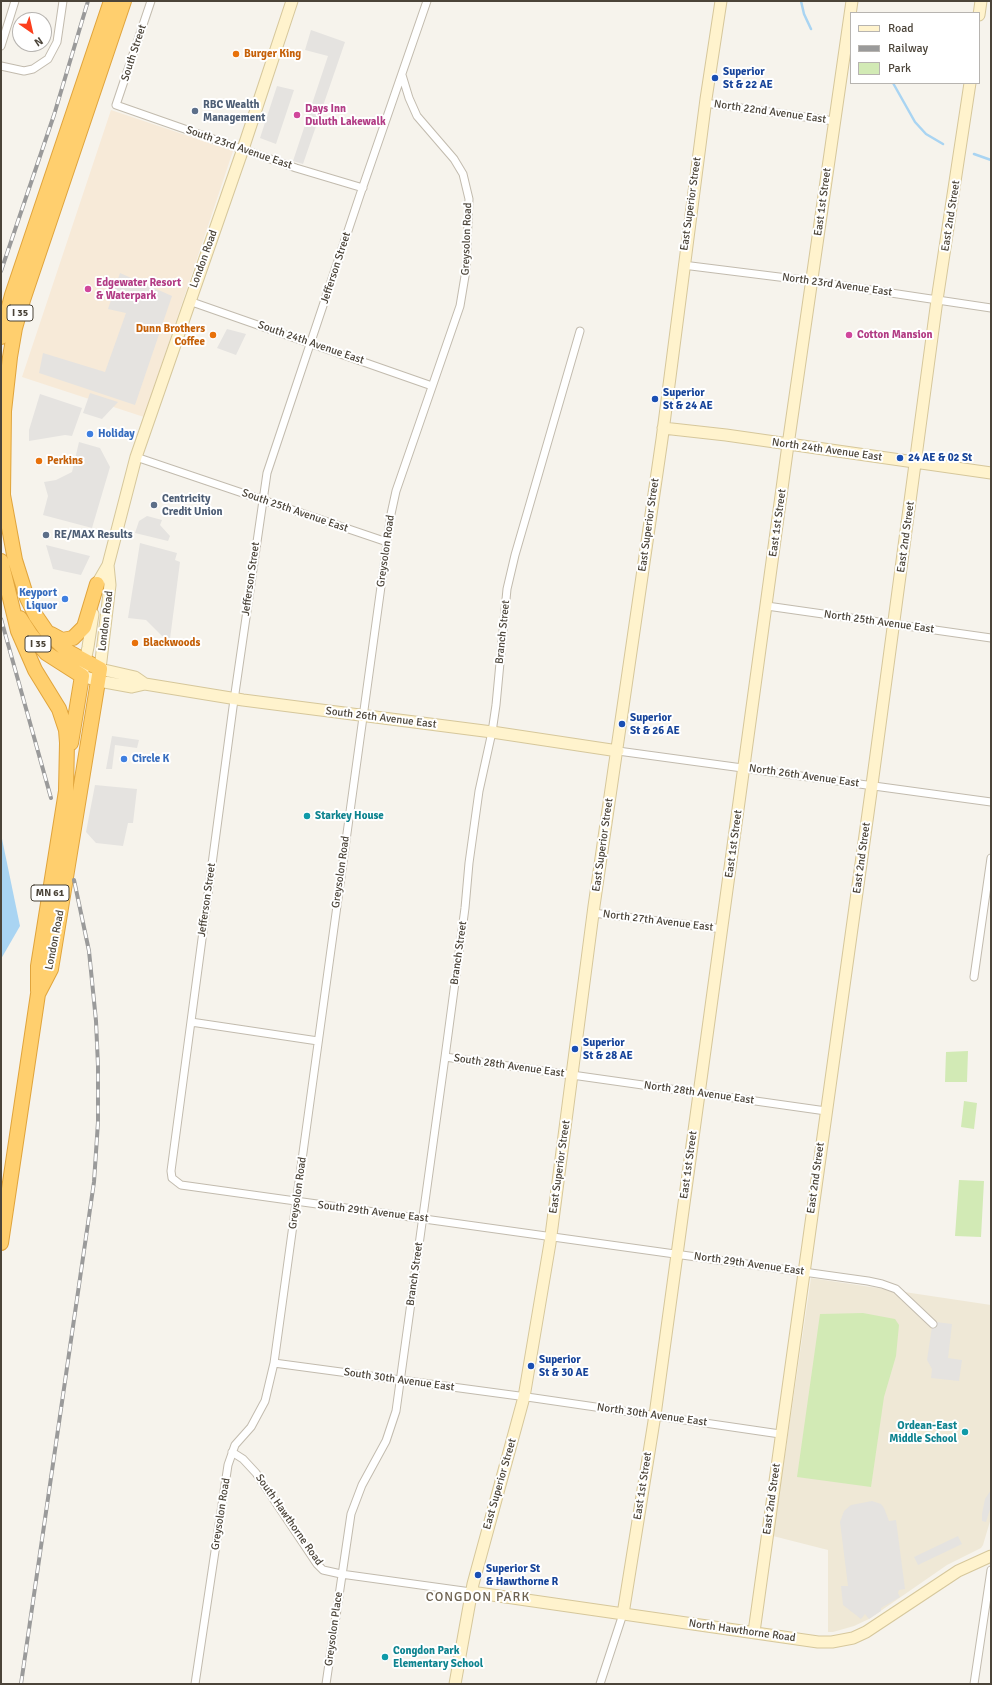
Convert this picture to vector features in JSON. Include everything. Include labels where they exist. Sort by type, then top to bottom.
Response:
[{"type":"highway","name":"I 35","points":[[1,337],[12,295],[111,1]]},
{"type":"highway","name":"I 35","points":[[85,661],[67,651],[47,632],[36,616],[27,598],[15,560],[4,494],[4,411],[10,356],[23,300],[124,1]]},
{"type":"highway","name":"I 35","points":[[1,561],[10,596],[19,616],[31,635],[46,653],[82,676]]},
{"type":"highway","points":[[47,632],[62,640],[73,638],[84,627],[96,584]]},
{"type":"highway","points":[[10,596],[18,631],[29,658],[56,702],[63,719],[67,743],[66,791]]},
{"type":"highway","points":[[85,661],[100,675]]},
{"type":"highway","name":"London Road","points":[[1,1243],[38,994],[51,969],[100,675]]},
{"type":"highway","name":"London Road","points":[[66,791],[69,756],[82,676]]},
{"type":"highway","name":"MN 61","points":[[38,994],[38,966],[66,791]]},
{"type":"street","points":[[1,46],[15,1]]},
{"type":"street","points":[[1,66],[24,72],[33,69],[48,59],[57,42],[63,1]]},
{"type":"street","name":"South Street","points":[[116,105],[151,1]]},
{"type":"street","name":"London Road","points":[[82,676],[88,647],[96,584],[108,565],[136,457],[243,149],[292,1]]},
{"type":"street","name":"Jefferson Street","points":[[173,1180],[171,1171],[234,699],[267,473],[427,1]]},
{"type":"street","name":"East Superior Street","points":[[455,1684],[471,1592],[524,1397],[551,1236],[593,913],[618,751],[663,428],[705,103],[721,1]]},
{"type":"street","name":"East 1st Street","points":[[850,12],[852,1]]},
{"type":"street","points":[[980,12],[981,1]]},
{"type":"street","name":"East 1st Street","points":[[600,1684],[623,1614],[655,1416],[676,1254],[811,281],[850,14]]},
{"type":"street","name":"Greysolon Road","points":[[195,1684],[228,1465],[232,1452],[239,1440],[251,1428],[260,1412],[267,1396],[274,1363],[391,514],[396,491],[460,306],[465,280],[468,192],[459,168],[417,116],[409,98],[402,75]]},
{"type":"street","name":"East 2nd Street","points":[[754,1632],[780,1434],[872,786],[937,300],[970,84]]},
{"type":"street","name":"North 22nd Avenue East","points":[[705,103],[834,121]]},
{"type":"street","name":"South 23rd Avenue East","points":[[116,105],[243,149],[363,188]]},
{"type":"street","name":"North 23rd Avenue East","points":[[684,265],[811,281],[991,308]]},
{"type":"street","name":"South 24th Avenue East","points":[[189,301],[432,386]]},
{"type":"street","name":"Branch Street","points":[[341,1574],[351,1514],[362,1485],[378,1457],[391,1429],[400,1381],[465,908],[469,863],[479,791],[492,732],[509,579],[580,331]]},
{"type":"street","name":"North 24th Avenue East","points":[[663,428],[789,444],[991,473]]},
{"type":"street","name":"South 25th Avenue East","points":[[136,457],[387,542]]},
{"type":"street","name":"London Road","points":[[100,675],[110,585],[108,565]]},
{"type":"street","name":"North 25th Avenue East","points":[[767,606],[991,638]]},
{"type":"street","name":"South 26th Avenue East","points":[[82,676],[100,675],[132,687],[145,684],[234,699],[492,732],[618,751]]},
{"type":"street","name":"North 26th Avenue East","points":[[618,751],[991,802]]},
{"type":"street","points":[[974,977],[991,858]]},
{"type":"street","name":"North 27th Avenue East","points":[[593,913],[722,929]]},
{"type":"street","points":[[191,1022],[318,1041]]},
{"type":"street","name":"South 28th Avenue East","points":[[445,1057],[573,1075]]},
{"type":"street","name":"North 28th Avenue East","points":[[573,1075],[826,1111]]},
{"type":"street","name":"South 29th Avenue East","points":[[173,1180],[181,1185],[551,1236]]},
{"type":"street","name":"North 29th Avenue East","points":[[551,1236],[803,1273],[868,1280],[892,1287],[908,1299],[932,1324]]},
{"type":"street","name":"South 30th Avenue East","points":[[274,1363],[524,1397]]},
{"type":"street","name":"North 30th Avenue East","points":[[524,1397],[780,1434]]},
{"type":"street","name":"South Hawthorne Road","points":[[232,1452],[243,1459],[256,1473],[317,1564],[326,1571],[471,1592]]},
{"type":"street","name":"North Hawthorne Road","points":[[471,1592],[818,1642],[841,1641],[853,1638],[878,1626],[958,1571],[991,1556]]},
{"type":"street","points":[[974,1684],[991,1570]]},
{"type":"street","name":"Greysolon Place","points":[[326,1684],[341,1574]]},
{"type":"shaded area","points":[[311,30],[345,42],[303,164],[293,161],[328,56],[305,50]]},
{"type":"shaded area","points":[[277,86],[294,90],[276,144],[260,138]]},
{"type":"shaded area","points":[[111,110],[233,151],[144,417],[22,377]]},
{"type":"shaded area","points":[[120,273],[172,296],[135,405],[39,373],[43,353],[105,372],[126,313],[108,309]]},
{"type":"shaded area","points":[[227,329],[246,334],[236,355],[217,348]]},
{"type":"shaded area","points":[[90,393],[118,402],[102,419],[83,413]]},
{"type":"shaded area","points":[[40,394],[82,408],[72,436],[65,435],[29,441],[29,430]]},
{"type":"shaded area","points":[[79,442],[100,448],[110,467],[92,528],[43,515],[48,496],[44,482],[56,480],[72,472]]},
{"type":"shaded area","points":[[147,516],[162,520],[160,525],[170,536],[168,541],[135,533],[139,521]]},
{"type":"shaded area","points":[[140,543],[177,553],[175,560],[180,562],[170,639],[165,639],[146,620],[128,618]]},
{"type":"shaded area","points":[[46,545],[90,556],[81,575],[53,569]]},
{"type":"shaded area","points":[[112,736],[139,740],[137,748],[115,745],[112,769],[106,769]]},
{"type":"shaded area","points":[[95,785],[137,789],[133,823],[128,823],[123,846],[96,843],[86,832]]},
{"type":"shaded area","points":[[811,1278],[991,1305],[991,1518],[983,1545],[981,1548],[947,1565],[869,1619],[854,1626],[833,1632],[828,1632],[828,1550],[773,1536]]},
{"type":"shaded area","points":[[933,1320],[936,1322],[952,1324],[948,1358],[962,1360],[959,1381],[931,1378],[932,1369],[927,1360]]},
{"type":"shaded area","points":[[991,1490],[991,1506],[986,1522],[982,1521],[982,1514],[985,1499]]},
{"type":"shaded area","points":[[872,1501],[881,1504],[889,1521],[896,1520],[905,1589],[899,1590],[898,1593],[900,1597],[881,1608],[881,1611],[869,1619],[865,1614],[861,1619],[843,1605],[841,1586],[848,1586],[840,1522],[844,1511],[851,1505]]},
{"type":"shaded area","points":[[958,1536],[962,1544],[918,1565],[914,1557]]},
{"type":"green space","points":[[968,1051],[967,1082],[945,1082],[946,1052]]},
{"type":"green space","points":[[964,1101],[977,1103],[974,1129],[961,1127]]},
{"type":"green space","points":[[959,1180],[984,1181],[981,1237],[955,1236]]},
{"type":"green space","points":[[863,1313],[895,1319],[899,1325],[896,1356],[884,1397],[871,1487],[797,1477],[820,1314]]},
{"type":"water","points":[[1,834],[20,926],[1,959]]},
{"type":"waterway","points":[[801,1],[804,14],[811,29]]},
{"type":"waterway","points":[[894,84],[915,122],[926,134],[943,144]]},
{"type":"waterway","points":[[974,154],[991,160]]},
{"type":"railway","points":[[1,271],[54,115],[88,1]]},
{"type":"railway","points":[[1,619],[51,798]]},
{"type":"railway","points":[[21,1684],[94,1182],[98,1122],[96,1021],[89,951],[74,880]]},
{"type":"place","name":"Burger King","points":[[236,54]]},
{"type":"place","name":"Superior St & 22 AE","points":[[715,78]]},
{"type":"place","name":"RBC Wealth Management","points":[[195,111]]},
{"type":"place","name":"Days Inn Duluth Lakewalk","points":[[297,115]]},
{"type":"place","name":"Edgewater Resort & Waterpark","points":[[88,289]]},
{"type":"place","name":"Dunn Brothers Coffee","points":[[213,335]]},
{"type":"place","name":"Cotton Mansion","points":[[849,335]]},
{"type":"place","name":"Superior St & 24 AE","points":[[655,399]]},
{"type":"place","name":"Holiday","points":[[90,434]]},
{"type":"place","name":"24 AE & 02 St","points":[[900,458]]},
{"type":"place","name":"Perkins","points":[[39,461]]},
{"type":"place","name":"Centricity Credit Union","points":[[154,505]]},
{"type":"place","name":"RE/MAX Results","points":[[46,535]]},
{"type":"place","name":"Keyport Liquor","points":[[65,599]]},
{"type":"place","name":"Blackwoods","points":[[135,643]]},
{"type":"place","name":"Superior St & 26 AE","points":[[622,724]]},
{"type":"place","name":"Circle K","points":[[124,759]]},
{"type":"place","name":"Starkey House","points":[[307,816]]},
{"type":"place","name":"Superior St & 28 AE","points":[[575,1049]]},
{"type":"place","name":"Superior St & 30 AE","points":[[531,1366]]},
{"type":"place","name":"Ordean-East Middle School","points":[[965,1432]]},
{"type":"place","name":"Superior St & Hawthorne R","points":[[478,1575]]},
{"type":"place","name":"Congdon Park Elementary School","points":[[385,1657]]},
{"type":"district","name":"CONGDON PARK","points":[[478,1598]]}]
